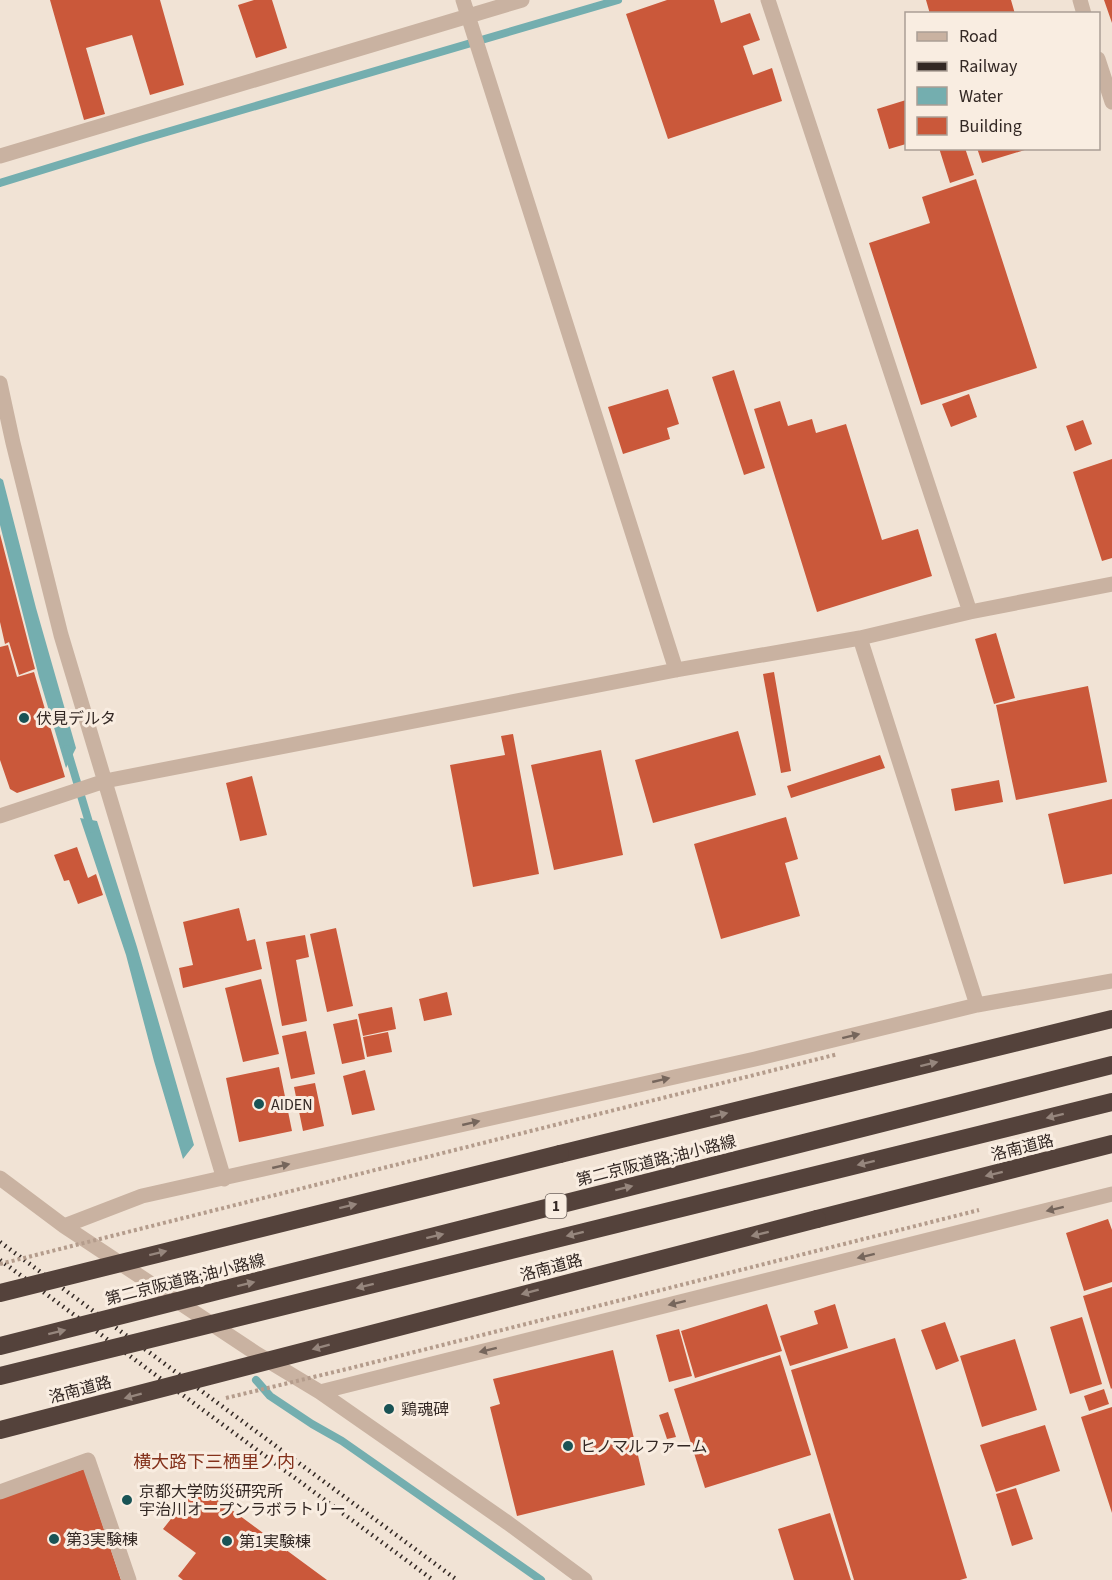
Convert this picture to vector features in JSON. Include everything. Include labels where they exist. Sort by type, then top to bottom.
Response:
[{"type":"highway","points":[[0,1293],[1112,1019]]},
{"type":"highway","name":"第二京阪道路;油小路線","points":[[0,1346],[1112,1065]]},
{"type":"highway","name":"1","points":[[0,1376],[1112,1102]]},
{"type":"highway","name":"洛南道路","points":[[0,1430],[1112,1144]]},
{"type":"street","points":[[463,0],[676,670]]},
{"type":"street","points":[[0,156],[522,0]]},
{"type":"street","points":[[768,0],[970,612]]},
{"type":"street","points":[[1100,65],[1112,102]]},
{"type":"street","points":[[0,383],[4,447],[224,1179]]},
{"type":"street","points":[[0,816],[105,781],[676,670],[860,638],[970,612],[1112,584]]},
{"type":"street","points":[[860,638],[977,1005]]},
{"type":"street","points":[[64,1226],[142,1196],[744,1061],[977,1005],[1112,981]]},
{"type":"street","points":[[0,1178],[64,1226],[257,1354],[320,1392],[508,1523],[585,1580]]},
{"type":"street","points":[[320,1392],[1112,1194]]},
{"type":"street","points":[[0,1491],[88,1460],[129,1580]]},
{"type":"path","points":[[0,1264],[838,1054]]},
{"type":"path","points":[[224,1398],[979,1210]]},
{"type":"water","points":[[0,478],[3,480],[36,608],[76,748],[66,768],[39,677],[0,525]]},
{"type":"water","points":[[80,818],[97,821],[137,947],[194,1145],[183,1159],[126,955]]},
{"type":"building","points":[[50,0],[160,0],[184,85],[150,95],[132,35],[86,48],[105,114],[84,120]]},
{"type":"building","points":[[254,0],[272,0],[287,48],[256,58],[238,5]]},
{"type":"building","points":[[667,0],[714,0],[721,23],[750,13],[760,40],[743,46],[753,75],[772,68],[782,101],[668,139],[626,14]]},
{"type":"building","points":[[926,0],[1011,0],[1014,12],[929,12]]},
{"type":"building","points":[[1104,0],[1112,0],[1112,23]]},
{"type":"building","points":[[905,100],[905,144],[889,149],[877,109]]},
{"type":"building","points":[[940,150],[966,150],[974,175],[950,183]]},
{"type":"building","points":[[978,150],[1025,150],[982,163]]},
{"type":"building","points":[[976,179],[1037,368],[921,405],[869,243],[930,223],[922,197]]},
{"type":"building","points":[[734,370],[765,468],[744,475],[712,377]]},
{"type":"building","points":[[668,389],[679,424],[667,428],[670,439],[623,454],[608,407]]},
{"type":"building","points":[[969,394],[977,417],[951,427],[942,404]]},
{"type":"building","points":[[780,401],[788,426],[812,419],[816,433],[846,424],[882,540],[918,529],[932,576],[817,612],[754,409]]},
{"type":"building","points":[[1083,420],[1092,444],[1075,451],[1066,426]]},
{"type":"building","points":[[1112,459],[1112,558],[1102,561],[1073,472]]},
{"type":"building","points":[[0,534],[35,669],[19,675],[9,642],[5,644],[0,622]]},
{"type":"building","points":[[996,633],[1015,698],[994,704],[975,639]]},
{"type":"building","name":"伏見デルタ","points":[[8,645],[17,677],[34,672],[65,777],[17,793],[10,789],[0,760],[0,647]]},
{"type":"building","points":[[774,672],[791,771],[781,773],[763,674]]},
{"type":"building","points":[[1088,686],[1107,782],[1016,800],[996,705]]},
{"type":"building","points":[[738,731],[756,795],[653,823],[635,760]]},
{"type":"building","points":[[513,734],[539,874],[473,887],[450,765],[505,755],[501,736]]},
{"type":"building","points":[[601,750],[623,855],[554,870],[531,765]]},
{"type":"building","points":[[880,755],[885,768],[791,798],[787,786]]},
{"type":"building","points":[[252,776],[267,835],[240,841],[226,783]]},
{"type":"building","points":[[999,780],[1003,802],[955,811],[951,789]]},
{"type":"building","points":[[1112,799],[1112,874],[1064,884],[1048,814]]},
{"type":"building","points":[[786,817],[798,859],[785,863],[800,916],[721,939],[694,844]]},
{"type":"building","points":[[77,847],[88,878],[96,874],[103,895],[78,904],[69,880],[64,881],[54,855]]},
{"type":"building","points":[[239,908],[247,941],[255,939],[262,969],[183,988],[179,968],[193,965],[183,922]]},
{"type":"building","points":[[336,928],[353,1006],[327,1012],[310,934]]},
{"type":"building","points":[[305,935],[309,957],[296,960],[307,1021],[282,1026],[266,942]]},
{"type":"building","points":[[261,979],[279,1054],[243,1062],[225,988]]},
{"type":"building","points":[[447,992],[452,1015],[424,1021],[419,999]]},
{"type":"building","points":[[392,1007],[396,1029],[363,1036],[358,1014]]},
{"type":"building","points":[[357,1019],[365,1059],[342,1064],[333,1024]]},
{"type":"building","points":[[306,1031],[315,1074],[291,1079],[282,1036]]},
{"type":"building","points":[[388,1032],[392,1052],[367,1057],[363,1037]]},
{"type":"building","name":"AIDEN","points":[[279,1067],[292,1131],[239,1142],[226,1078]]},
{"type":"building","points":[[365,1070],[375,1110],[352,1115],[343,1076]]},
{"type":"building","points":[[315,1083],[324,1126],[303,1131],[294,1087]]},
{"type":"building","points":[[1108,1219],[1112,1230],[1112,1282],[1084,1291],[1066,1233]]},
{"type":"building","points":[[1112,1287],[1112,1388],[1111,1389],[1083,1296]]},
{"type":"building","points":[[767,1304],[782,1351],[695,1378],[681,1331]]},
{"type":"building","points":[[835,1304],[848,1348],[790,1366],[780,1336],[818,1324],[814,1311]]},
{"type":"building","points":[[1082,1317],[1102,1384],[1070,1394],[1050,1327]]},
{"type":"building","points":[[945,1322],[959,1361],[936,1370],[921,1330]]},
{"type":"building","points":[[679,1329],[692,1376],[669,1382],[656,1335]]},
{"type":"building","points":[[895,1338],[967,1578],[960,1580],[854,1580],[791,1370]]},
{"type":"building","points":[[1015,1339],[1037,1410],[982,1427],[960,1356]]},
{"type":"building","name":"ヒノマルファーム","points":[[613,1350],[645,1485],[517,1516],[490,1407],[500,1404],[493,1379]]},
{"type":"building","points":[[780,1355],[811,1455],[705,1488],[674,1389]]},
{"type":"building","points":[[1104,1389],[1109,1404],[1089,1411],[1084,1396]]},
{"type":"building","points":[[1112,1407],[1112,1513],[1081,1417]]},
{"type":"building","points":[[668,1412],[676,1437],[667,1439],[659,1415]]},
{"type":"building","points":[[1045,1425],[1060,1471],[996,1492],[980,1445]]},
{"type":"building","name":"第3実験棟","points":[[84,1469],[121,1580],[0,1580],[0,1498]]},
{"type":"building","name":"第1実験棟","points":[[198,1485],[327,1580],[183,1580],[178,1576],[196,1553],[163,1529]]},
{"type":"building","points":[[1016,1488],[1033,1539],[1012,1546],[996,1494]]},
{"type":"building","points":[[830,1513],[851,1580],[794,1580],[778,1529]]},
{"type":"waterway","points":[[0,183],[618,0]]},
{"type":"waterway","points":[[67,749],[91,829]]},
{"type":"waterway","points":[[256,1380],[270,1396],[342,1441],[541,1580]]},
{"type":"railway","points":[[0,1242],[457,1580]]},
{"type":"railway","points":[[0,1260],[433,1580]]},
{"type":"place","name":"伏見デルタ","points":[[24,718]]},
{"type":"place","name":"AIDEN","points":[[259,1104]]},
{"type":"place","name":"鶏魂碑","points":[[389,1409]]},
{"type":"place","name":"ヒノマルファーム","points":[[568,1446]]},
{"type":"place","name":"京都大学防災研究所 宇治川オープンラボラトリー","points":[[127,1500]]},
{"type":"place","name":"第3実験棟","points":[[54,1539]]},
{"type":"place","name":"第1実験棟","points":[[227,1541]]},
{"type":"district","name":"横大路下三栖里ノ内","points":[[214,1462]]}]
